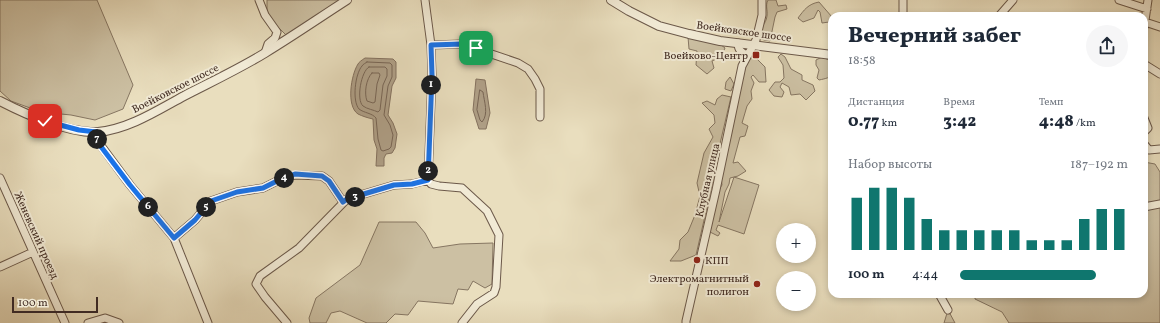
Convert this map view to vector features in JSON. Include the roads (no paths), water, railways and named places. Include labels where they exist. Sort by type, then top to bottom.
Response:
[{"type":"street","points":[[259,0],[265,15],[277,32],[275,38],[268,44],[265,53]]},
{"type":"street","name":"Воейковское шоссе","points":[[0,101],[21,112],[45,121],[79,130],[96,132],[116,129],[153,113],[265,53],[347,0]]},
{"type":"street","points":[[425,0],[431,45],[432,75],[428,180],[431,184],[439,186],[462,188],[487,211],[499,234],[496,287],[494,293],[477,304],[462,323]]},
{"type":"street","name":"Воейковское шоссе","points":[[611,0],[629,12],[659,26],[689,34],[738,43],[828,54]]},
{"type":"street","points":[[903,0],[903,12]]},
{"type":"street","points":[[1003,12],[1014,0]]},
{"type":"street","points":[[1119,0],[1147,9]]},
{"type":"street","points":[[1146,12],[1148,0]]},
{"type":"street","name":"Клубная улица","points":[[686,323],[742,66],[754,44],[762,15],[763,3]]},
{"type":"street","points":[[1148,24],[1160,26]]},
{"type":"street","points":[[738,43],[738,48],[742,53],[747,55]]},
{"type":"street","points":[[431,45],[462,44],[518,63],[528,68],[540,89],[540,117]]},
{"type":"street","points":[[1148,66],[1160,74]]},
{"type":"street","points":[[96,132],[97,137],[104,149],[130,185],[174,238],[208,323]]},
{"type":"street","points":[[1148,149],[1160,149]]},
{"type":"street","points":[[174,238],[195,220],[211,201],[237,192],[263,188],[295,174],[322,176],[329,181],[343,202]]},
{"type":"street","name":"Женевский проезд","points":[[0,178],[64,323]]},
{"type":"street","points":[[287,323],[256,284],[260,276],[299,248],[347,199],[394,185],[412,184],[428,180]]},
{"type":"street","points":[[1148,206],[1160,204]]},
{"type":"street","points":[[0,267],[33,252]]},
{"type":"street","points":[[942,298],[948,310]]},
{"type":"street","points":[[88,323],[106,318],[120,323]]},
{"type":"water","points":[[365,58],[393,59],[396,62],[396,78],[392,86],[388,115],[397,134],[395,148],[392,153],[386,154],[384,158],[384,166],[376,166],[377,149],[374,140],[373,119],[358,114],[354,110],[352,104],[351,90],[353,75],[358,63]]},
{"type":"water","points":[[476,79],[485,80],[490,113],[486,129],[479,129],[473,110]]},
{"type":"place","name":"Воейково-Центр","points":[[756,55]]},
{"type":"place","name":"КПП","points":[[697,260]]},
{"type":"place","name":"Электромагнитный полигон","points":[[757,284]]}]
